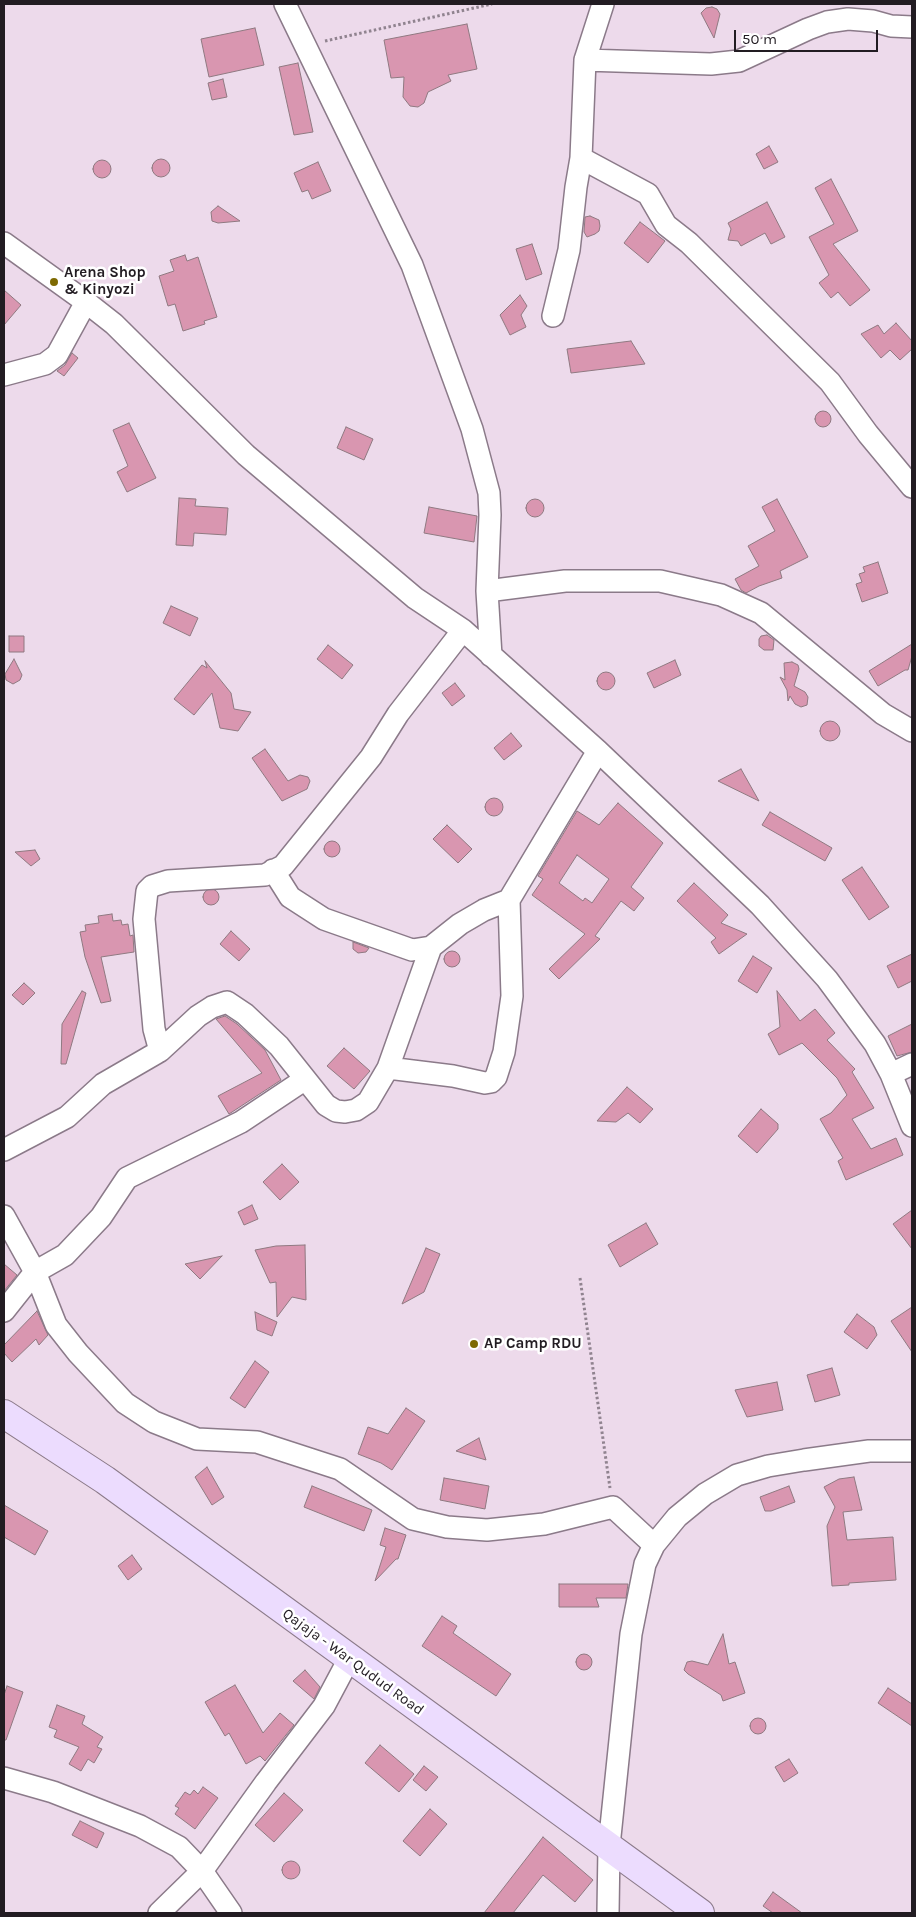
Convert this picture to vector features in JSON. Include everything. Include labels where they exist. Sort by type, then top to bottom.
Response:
[{"type":"street","points":[[285,4],[412,265],[472,429],[489,493],[488,591],[491,656]]},
{"type":"street","points":[[553,316],[569,250],[581,158],[585,60],[603,4]]},
{"type":"street","points":[[585,60],[711,64],[739,61],[827,22],[848,19],[873,21],[891,26],[912,27]]},
{"type":"street","points":[[581,158],[648,194],[666,225],[689,243],[830,382],[868,434],[912,487]]},
{"type":"street","points":[[4,243],[114,324],[246,455],[415,598],[462,630],[598,751],[760,905],[827,979],[853,1013],[891,1074],[912,1126]]},
{"type":"street","points":[[4,375],[45,364],[57,355],[86,302]]},
{"type":"street","points":[[488,591],[565,581],[660,581],[721,595],[761,613],[882,714],[912,731]]},
{"type":"street","points":[[160,1051],[154,1029],[144,918],[147,891],[152,886],[168,880],[265,875],[273,870],[278,870],[289,861],[371,757],[398,714],[462,630]]},
{"type":"street","points":[[388,1068],[453,1076],[485,1084],[491,1082],[496,1076],[504,1052],[512,996],[509,900],[598,751]]},
{"type":"street","points":[[273,870],[290,897],[301,906],[324,919],[412,950],[431,947],[460,924],[484,910],[509,900]]},
{"type":"street","points":[[4,1150],[67,1117],[103,1084],[160,1051],[198,1016],[212,1007],[226,1002],[245,1014],[279,1046],[326,1106],[336,1111],[356,1110],[368,1102],[388,1068],[431,947]]},
{"type":"street","points":[[891,1074],[912,1064]]},
{"type":"street","points":[[4,1311],[35,1272],[65,1255],[84,1237],[101,1218],[127,1178],[241,1122],[304,1080]]},
{"type":"street","points":[[4,1216],[35,1272],[56,1325],[78,1353],[125,1403],[154,1422],[197,1439],[257,1442],[340,1469],[413,1519],[448,1527],[487,1530],[544,1524],[613,1507],[654,1545]]},
{"type":"street","name":"Qajaja - War Qudud Road","points":[[4,1414],[105,1480],[700,1913]]},
{"type":"street","points":[[608,1913],[609,1846],[631,1634],[646,1564],[654,1545],[677,1517],[705,1494],[737,1475],[768,1466],[869,1451],[912,1451]]},
{"type":"street","points":[[159,1913],[202,1871],[324,1706],[349,1659]]},
{"type":"street","points":[[4,1778],[53,1792],[140,1826],[180,1847],[202,1871],[231,1913]]},
{"type":"path","points":[[305,46],[492,4]]},
{"type":"path","points":[[580,1278],[613,1507]]},
{"type":"building","points":[[712,7],[717,9],[720,14],[714,38],[701,13],[706,8]]},
{"type":"building","points":[[467,24],[477,69],[448,75],[451,81],[428,92],[424,103],[418,107],[410,106],[403,97],[404,77],[391,78],[384,40]]},
{"type":"building","points":[[255,28],[264,65],[209,77],[201,39]]},
{"type":"building","points":[[298,63],[313,132],[294,135],[279,67]]},
{"type":"building","points":[[223,79],[227,97],[212,100],[208,83]]},
{"type":"building","points":[[769,146],[778,162],[764,169],[756,154]]},
{"type":"building","points":[[161,159],[167,162],[170,168],[167,174],[161,177],[155,174],[152,168],[155,162]]},
{"type":"building","points":[[102,160],[108,163],[111,169],[108,175],[102,178],[96,175],[93,169],[96,163]]},
{"type":"building","points":[[318,162],[331,191],[312,199],[308,190],[302,192],[294,173]]},
{"type":"building","points":[[831,179],[858,231],[833,244],[870,290],[850,306],[838,292],[831,298],[819,283],[829,275],[809,237],[834,224],[815,188]]},
{"type":"building","points":[[767,202],[785,237],[771,244],[765,233],[741,246],[738,241],[728,240],[731,229],[728,223]]},
{"type":"building","points":[[218,206],[240,221],[218,223],[212,221],[211,212]]},
{"type":"building","points":[[590,216],[599,220],[600,226],[599,231],[587,237],[584,232],[585,217]]},
{"type":"building","points":[[640,222],[665,241],[648,263],[624,243]]},
{"type":"building","points":[[532,244],[542,274],[526,280],[516,249]]},
{"type":"building","points":[[185,255],[187,261],[198,257],[217,317],[204,321],[205,324],[183,331],[175,304],[168,306],[159,276],[174,271],[170,260]]},
{"type":"building","points":[[4,290],[21,305],[4,325]]},
{"type":"building","points":[[520,295],[527,306],[521,315],[526,327],[510,335],[500,315]]},
{"type":"building","points":[[896,323],[912,341],[912,349],[900,360],[890,350],[881,358],[861,334],[878,325],[884,334]]},
{"type":"building","points":[[631,341],[645,364],[571,373],[567,349]]},
{"type":"building","points":[[72,353],[78,358],[64,376],[57,371],[65,365]]},
{"type":"building","points":[[820,411],[826,411],[831,416],[829,425],[820,427],[815,422],[815,416]]},
{"type":"building","points":[[129,423],[156,478],[127,492],[117,472],[128,466],[113,430]]},
{"type":"building","points":[[346,427],[373,439],[364,460],[337,448]]},
{"type":"building","points":[[179,498],[196,499],[195,506],[228,508],[226,535],[194,533],[193,546],[176,545]]},
{"type":"building","points":[[535,499],[543,504],[544,508],[539,516],[535,517],[527,512],[526,508],[531,500]]},
{"type":"building","points":[[777,499],[808,557],[780,571],[782,578],[746,593],[741,590],[735,579],[759,566],[748,546],[775,531],[762,507]]},
{"type":"building","points":[[429,507],[477,516],[474,542],[424,533]]},
{"type":"building","points":[[878,562],[888,593],[862,602],[856,584],[862,582],[859,574],[865,572],[863,567]]},
{"type":"building","points":[[171,606],[198,618],[190,636],[163,623]]},
{"type":"building","points":[[767,635],[774,640],[773,650],[764,650],[759,646],[761,636]]},
{"type":"building","points":[[9,636],[24,636],[24,652],[9,652]]},
{"type":"building","points":[[912,644],[912,656],[908,670],[878,686],[869,671]]},
{"type":"building","points":[[328,645],[353,665],[342,679],[317,659]]},
{"type":"building","points":[[14,659],[22,675],[20,680],[13,684],[6,680],[5,674]]},
{"type":"building","points":[[675,660],[681,675],[654,688],[647,673]]},
{"type":"building","points":[[205,661],[231,693],[234,709],[251,712],[238,731],[220,728],[212,693],[194,715],[174,699],[202,665],[207,668]]},
{"type":"building","points":[[792,662],[798,665],[799,669],[794,686],[805,692],[808,697],[807,705],[801,707],[795,704],[790,696],[788,701],[787,690],[780,677],[785,680],[784,663]]},
{"type":"building","points":[[606,672],[612,675],[615,681],[612,687],[606,690],[600,687],[597,681],[600,675]]},
{"type":"building","points":[[455,683],[465,696],[452,706],[442,693]]},
{"type":"building","points":[[830,721],[837,724],[840,731],[837,738],[830,741],[823,738],[820,731],[823,724]]},
{"type":"building","points":[[511,733],[522,746],[504,760],[494,748]]},
{"type":"building","points":[[265,749],[288,781],[300,775],[308,777],[310,781],[307,789],[282,801],[252,758]]},
{"type":"building","points":[[741,769],[759,801],[718,781]]},
{"type":"building","points":[[494,798],[500,801],[503,807],[500,813],[494,816],[488,813],[485,807],[488,801]]},
{"type":"building","points":[[618,803],[663,843],[631,887],[644,898],[634,911],[621,901],[595,936],[600,939],[559,979],[549,969],[585,934],[532,895],[543,879],[538,876],[577,811],[599,825]],"holes":[[[577,855],[609,879],[592,903],[585,898],[583,901],[559,883]]]},
{"type":"building","points":[[770,812],[832,848],[825,861],[762,825]]},
{"type":"building","points":[[447,825],[472,849],[458,863],[433,839]]},
{"type":"building","points":[[332,841],[338,843],[340,849],[338,855],[332,857],[326,855],[324,849],[326,843]]},
{"type":"building","points":[[35,850],[40,859],[31,866],[15,852]]},
{"type":"building","points":[[862,867],[889,907],[869,920],[842,880]]},
{"type":"building","points":[[694,883],[728,915],[721,923],[747,934],[719,954],[711,942],[716,938],[677,901]]},
{"type":"building","points":[[211,889],[217,891],[219,897],[217,903],[211,905],[205,903],[203,897],[205,891]]},
{"type":"building","points":[[112,914],[113,921],[121,920],[122,925],[128,924],[130,936],[133,935],[134,952],[101,957],[111,1001],[101,1003],[85,957],[80,932],[86,931],[85,925],[99,923],[98,916]]},
{"type":"building","points":[[231,931],[250,949],[239,961],[220,944]]},
{"type":"building","points":[[353,942],[369,948],[366,952],[358,953],[353,949]]},
{"type":"building","points":[[449,951],[455,951],[460,956],[458,965],[449,967],[444,962],[444,956]]},
{"type":"building","points":[[912,954],[912,981],[898,988],[887,966]]},
{"type":"building","points":[[753,956],[772,968],[757,993],[738,981]]},
{"type":"building","points":[[24,983],[35,993],[23,1005],[12,995]]},
{"type":"building","points":[[82,991],[86,993],[66,1064],[61,1064],[62,1024]]},
{"type":"building","points":[[777,991],[800,1021],[815,1009],[835,1033],[827,1040],[855,1069],[852,1072],[874,1108],[852,1119],[871,1149],[896,1138],[903,1155],[846,1180],[838,1161],[843,1158],[820,1119],[831,1113],[847,1095],[837,1078],[802,1043],[779,1055],[768,1034],[780,1027]]},
{"type":"building","points":[[225,1016],[237,1024],[265,1050],[281,1080],[229,1114],[218,1096],[262,1073],[216,1019]]},
{"type":"building","points":[[912,1024],[912,1052],[897,1056],[888,1036]]},
{"type":"building","points":[[344,1048],[370,1071],[354,1089],[327,1066]]},
{"type":"building","points":[[627,1087],[653,1109],[640,1123],[628,1113],[616,1122],[597,1121]]},
{"type":"building","points":[[761,1109],[778,1124],[778,1129],[757,1153],[738,1136]]},
{"type":"building","points":[[282,1164],[299,1182],[280,1200],[263,1182]]},
{"type":"building","points":[[252,1205],[258,1219],[244,1225],[238,1212]]},
{"type":"building","points":[[912,1210],[912,1249],[893,1224]]},
{"type":"building","points":[[646,1223],[658,1244],[620,1267],[608,1245]]},
{"type":"building","points":[[305,1245],[306,1300],[292,1297],[277,1317],[276,1282],[270,1283],[255,1250],[276,1246]]},
{"type":"building","points":[[426,1248],[440,1254],[424,1292],[402,1304]]},
{"type":"building","points":[[222,1256],[200,1279],[185,1264]]},
{"type":"building","points":[[4,1264],[17,1275],[4,1291]]},
{"type":"building","points":[[912,1307],[912,1352],[891,1321]]},
{"type":"building","points":[[37,1311],[48,1335],[39,1345],[36,1339],[12,1362],[4,1353],[4,1345]]},
{"type":"building","points":[[255,1312],[277,1322],[272,1336],[257,1330]]},
{"type":"building","points":[[857,1314],[874,1327],[877,1335],[867,1349],[844,1332]]},
{"type":"building","points":[[255,1361],[269,1372],[245,1408],[230,1398]]},
{"type":"building","points":[[832,1368],[840,1395],[815,1402],[807,1375]]},
{"type":"building","points":[[777,1382],[783,1410],[747,1417],[735,1390]]},
{"type":"building","points":[[406,1408],[425,1421],[392,1470],[381,1463],[358,1454],[368,1427],[388,1434]]},
{"type":"building","points":[[479,1438],[486,1460],[456,1451]]},
{"type":"building","points":[[207,1467],[224,1497],[212,1505],[195,1477]]},
{"type":"building","points":[[854,1477],[862,1510],[843,1512],[847,1540],[893,1537],[896,1580],[832,1586],[827,1526],[835,1507],[824,1487],[839,1479]]},
{"type":"building","points":[[444,1478],[489,1486],[485,1509],[440,1500]]},
{"type":"building","points":[[312,1486],[372,1510],[364,1531],[304,1507]]},
{"type":"building","points":[[789,1486],[795,1502],[771,1511],[765,1511],[760,1497]]},
{"type":"building","points":[[4,1505],[48,1531],[35,1555],[4,1537]]},
{"type":"building","points":[[385,1528],[406,1535],[398,1559],[375,1581],[386,1547],[380,1545]]},
{"type":"building","points":[[132,1555],[142,1569],[128,1580],[118,1566]]},
{"type":"building","points":[[559,1584],[628,1584],[626,1598],[596,1598],[599,1607],[559,1607]]},
{"type":"building","points":[[442,1616],[457,1626],[453,1633],[511,1674],[496,1696],[422,1646]]},
{"type":"building","points":[[723,1634],[729,1664],[735,1662],[745,1693],[723,1701],[721,1695],[684,1670],[687,1662],[692,1661],[708,1665]]},
{"type":"building","points":[[584,1654],[592,1662],[584,1670],[576,1662]]},
{"type":"building","points":[[305,1670],[320,1687],[314,1699],[293,1681]]},
{"type":"building","points":[[235,1685],[263,1733],[280,1713],[294,1725],[265,1761],[260,1756],[246,1764],[229,1733],[225,1736],[205,1702]]},
{"type":"building","points":[[7,1686],[23,1692],[6,1740],[4,1740],[4,1695]]},
{"type":"building","points":[[888,1688],[912,1704],[912,1726],[878,1703]]},
{"type":"building","points":[[57,1705],[85,1716],[82,1724],[103,1737],[97,1747],[102,1749],[94,1763],[88,1759],[81,1771],[69,1764],[79,1747],[54,1737],[57,1730],[49,1727]]},
{"type":"building","points":[[758,1718],[764,1720],[766,1726],[764,1732],[758,1734],[752,1732],[750,1726],[752,1720]]},
{"type":"building","points":[[380,1745],[414,1774],[399,1792],[365,1763]]},
{"type":"building","points":[[789,1759],[798,1773],[784,1782],[775,1767]]},
{"type":"building","points":[[424,1766],[438,1777],[426,1791],[413,1780]]},
{"type":"building","points":[[203,1787],[218,1798],[195,1829],[175,1814],[179,1808],[175,1806],[185,1792],[190,1795],[194,1790],[198,1794]]},
{"type":"building","points":[[284,1793],[303,1810],[274,1842],[255,1825]]},
{"type":"building","points":[[430,1809],[447,1824],[420,1856],[403,1841]]},
{"type":"building","points":[[80,1821],[104,1833],[97,1848],[72,1835]]},
{"type":"building","points":[[543,1837],[593,1880],[575,1902],[543,1875],[513,1913],[484,1913]]},
{"type":"building","points":[[291,1861],[297,1864],[300,1870],[297,1876],[291,1879],[285,1876],[282,1870],[285,1864]]},
{"type":"building","points":[[773,1892],[802,1913],[773,1913],[763,1906]]},
{"type":"place","name":"Arena Shop & Kinyozi","points":[[54,282]]},
{"type":"place","name":"AP Camp RDU","points":[[474,1344]]}]
